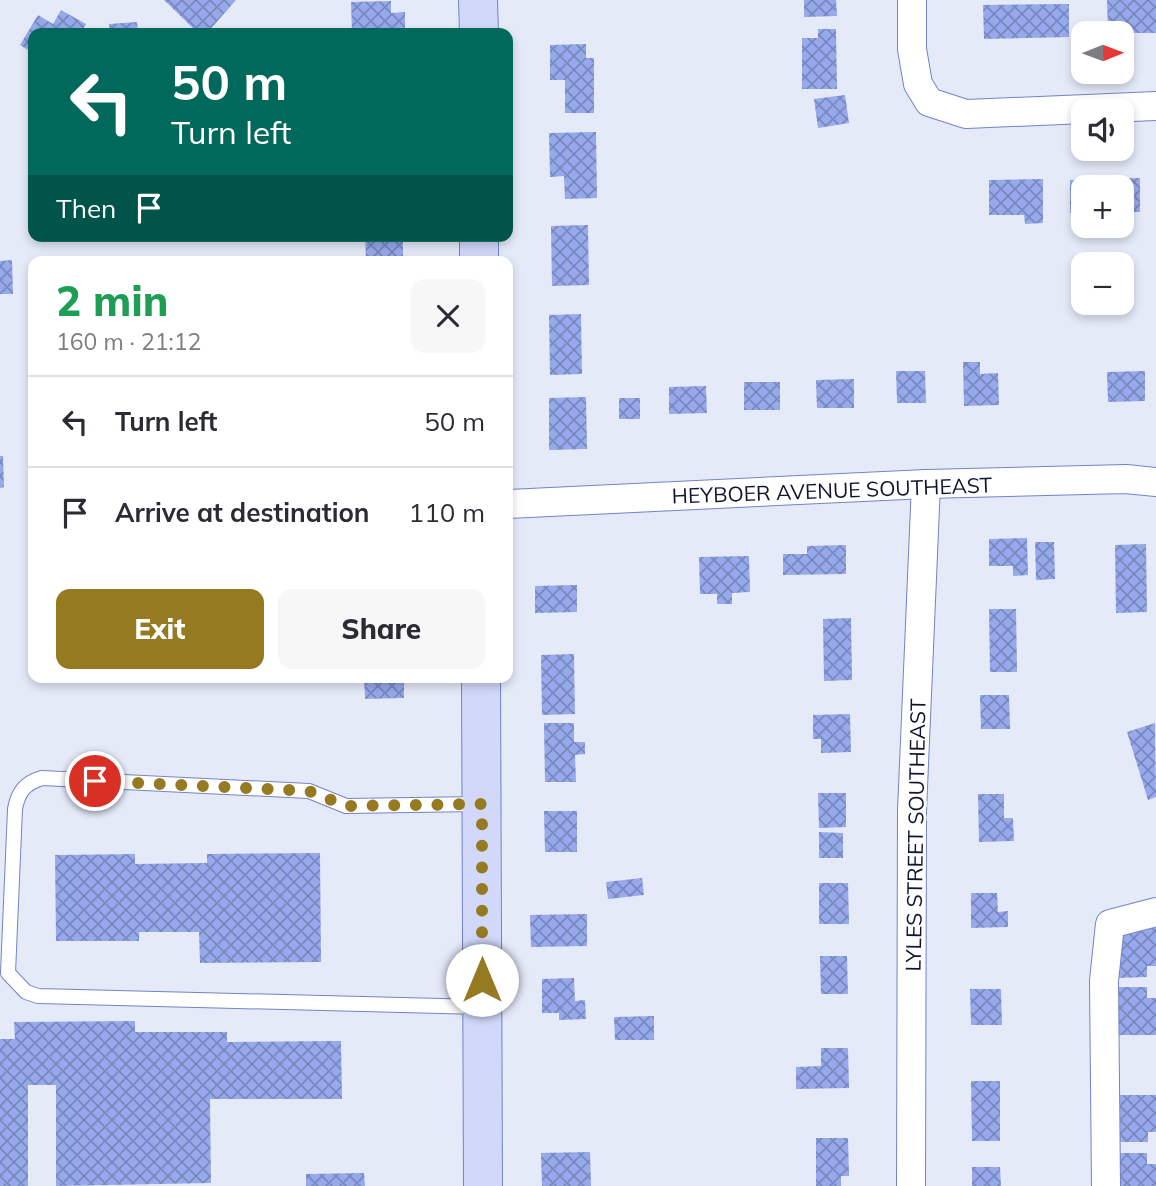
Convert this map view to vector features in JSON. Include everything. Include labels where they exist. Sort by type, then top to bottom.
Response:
[{"type":"main road","points":[[478,0],[479,28]]},
{"type":"main road","points":[[481,683],[482,1186]]},
{"type":"street","points":[[912,0],[912,49],[918,84],[929,102],[966,114],[1156,106]]},
{"type":"street","name":"HEYBOER AVENUE SOUTHEAST","points":[[513,504],[926,484],[1126,479],[1156,482]]},
{"type":"street","name":"LYLES STREET SOUTHEAST","points":[[911,1186],[912,811],[926,484]]},
{"type":"street","points":[[1106,1186],[1104,981],[1110,924],[1156,912]]},
{"type":"lane","points":[[482,804],[346,806],[309,791],[42,778],[32,781],[17,796],[15,809],[8,973],[26,992],[38,996],[482,1007]]},
{"type":"building","points":[[164,0],[236,0],[211,28],[193,28]]},
{"type":"building","points":[[804,0],[836,0],[837,16],[804,17]]},
{"type":"building","points":[[1107,0],[1156,0],[1156,33],[1134,33],[1134,21],[1108,21]]},
{"type":"building","points":[[391,1],[391,13],[405,12],[405,28],[352,28],[351,2]]},
{"type":"building","points":[[1069,4],[1069,37],[984,39],[983,5]]},
{"type":"building","points":[[61,10],[86,24],[84,28],[30,28],[38,15],[53,24]]},
{"type":"building","points":[[137,22],[138,28],[109,28],[109,24]]},
{"type":"building","points":[[818,29],[836,29],[837,89],[802,89],[802,38],[818,38]]},
{"type":"building","points":[[28,32],[28,50],[20,45]]},
{"type":"building","points":[[586,44],[586,58],[594,58],[594,113],[565,113],[565,80],[550,80],[550,45]]},
{"type":"building","points":[[845,95],[849,123],[818,128],[814,99]]},
{"type":"building","points":[[596,132],[597,198],[565,199],[564,176],[550,177],[549,133]]},
{"type":"building","points":[[1134,178],[1140,178],[1140,212],[1134,212]]},
{"type":"building","points":[[1043,179],[1043,223],[1025,224],[1024,215],[989,215],[989,180]]},
{"type":"building","points":[[1071,180],[1071,213],[1070,213]]},
{"type":"building","points":[[588,225],[589,285],[552,286],[551,226]]},
{"type":"building","points":[[365,242],[403,242],[403,256],[366,256]]},
{"type":"building","points":[[12,260],[13,294],[0,294],[0,261]]},
{"type":"building","points":[[581,314],[582,374],[550,375],[549,315]]},
{"type":"building","points":[[963,362],[980,362],[980,374],[998,373],[999,405],[964,406]]},
{"type":"building","points":[[896,371],[925,371],[926,403],[897,403]]},
{"type":"building","points":[[1145,371],[1145,401],[1108,402],[1107,372]]},
{"type":"building","points":[[854,379],[854,408],[817,408],[816,380]]},
{"type":"building","points":[[744,382],[780,382],[780,410],[744,410]]},
{"type":"building","points":[[706,386],[707,413],[669,414],[669,387]]},
{"type":"building","points":[[586,397],[587,449],[549,450],[549,398]]},
{"type":"building","points":[[619,398],[640,398],[640,419],[619,419]]},
{"type":"building","points":[[0,456],[3,456],[4,487],[0,488]]},
{"type":"building","points":[[1027,538],[1028,575],[1013,576],[1013,566],[989,566],[989,539]]},
{"type":"building","points":[[1035,542],[1054,542],[1055,579],[1036,580]]},
{"type":"building","points":[[1146,544],[1147,612],[1116,613],[1115,545]]},
{"type":"building","points":[[846,545],[846,574],[783,575],[783,554],[807,554],[807,546]]},
{"type":"building","points":[[749,556],[750,592],[732,593],[732,604],[717,604],[717,594],[700,594],[699,557]]},
{"type":"building","points":[[577,585],[577,612],[535,613],[535,586]]},
{"type":"building","points":[[989,609],[1016,609],[1017,672],[990,672]]},
{"type":"building","points":[[851,618],[852,680],[824,681],[823,619]]},
{"type":"building","points":[[574,654],[575,714],[542,715],[541,655]]},
{"type":"building","points":[[364,683],[404,683],[404,698],[365,699]]},
{"type":"building","points":[[980,695],[1009,695],[1010,729],[981,729]]},
{"type":"building","points":[[850,714],[851,752],[821,753],[821,739],[813,739],[813,715]]},
{"type":"building","points":[[544,723],[574,723],[574,742],[585,742],[585,754],[575,755],[576,782],[545,782]]},
{"type":"building","points":[[1155,723],[1156,797],[1148,800],[1127,732]]},
{"type":"building","points":[[818,793],[846,793],[846,827],[819,828]]},
{"type":"building","points":[[978,794],[1004,794],[1004,818],[1013,818],[1014,841],[979,842]]},
{"type":"building","points":[[544,811],[577,811],[577,852],[545,852]]},
{"type":"building","points":[[819,832],[843,833],[843,858],[819,858]]},
{"type":"building","points":[[320,853],[321,962],[200,963],[199,932],[139,932],[139,941],[56,941],[55,855],[135,854],[135,864],[207,863],[207,854]]},
{"type":"building","points":[[642,878],[644,895],[608,899],[606,882]]},
{"type":"building","points":[[819,883],[848,883],[849,924],[819,924]]},
{"type":"building","points":[[971,893],[997,893],[998,912],[1008,911],[1008,927],[971,928]]},
{"type":"building","points":[[587,914],[587,946],[531,947],[530,915]]},
{"type":"building","points":[[1156,928],[1156,966],[1147,966],[1147,977],[1118,978],[1118,929]]},
{"type":"building","points":[[820,956],[847,956],[848,994],[821,994]]},
{"type":"building","points":[[574,978],[575,1001],[585,1000],[586,1019],[559,1020],[559,1013],[542,1013],[542,979]]},
{"type":"building","points":[[1117,987],[1147,987],[1147,998],[1156,998],[1156,1035],[1118,1035]]},
{"type":"building","points":[[970,989],[1001,989],[1002,1025],[971,1025]]},
{"type":"building","points":[[654,1016],[654,1040],[615,1040],[614,1017]]},
{"type":"building","points":[[135,1021],[135,1032],[227,1032],[227,1042],[341,1041],[342,1099],[210,1099],[211,1183],[56,1186],[56,1085],[28,1085],[28,1186],[0,1186],[0,1039],[15,1039],[14,1022]]},
{"type":"building","points":[[821,1048],[848,1048],[849,1088],[796,1089],[796,1067],[821,1066]]},
{"type":"building","points":[[971,1081],[1000,1081],[1000,1141],[972,1141]]},
{"type":"building","points":[[1118,1095],[1156,1095],[1156,1132],[1148,1132],[1148,1142],[1118,1142]]},
{"type":"building","points":[[816,1138],[848,1138],[849,1176],[841,1176],[841,1186],[816,1186]]},
{"type":"building","points":[[590,1152],[591,1186],[542,1186],[541,1153]]},
{"type":"building","points":[[1119,1153],[1147,1153],[1147,1164],[1156,1164],[1156,1186],[1119,1186]]},
{"type":"building","points":[[972,1167],[1000,1167],[1001,1186],[972,1186]]},
{"type":"building","points":[[364,1173],[365,1186],[306,1186],[306,1174]]},
{"type":"route","points":[[95,781],[309,791],[346,806],[482,804],[482,980]]}]
